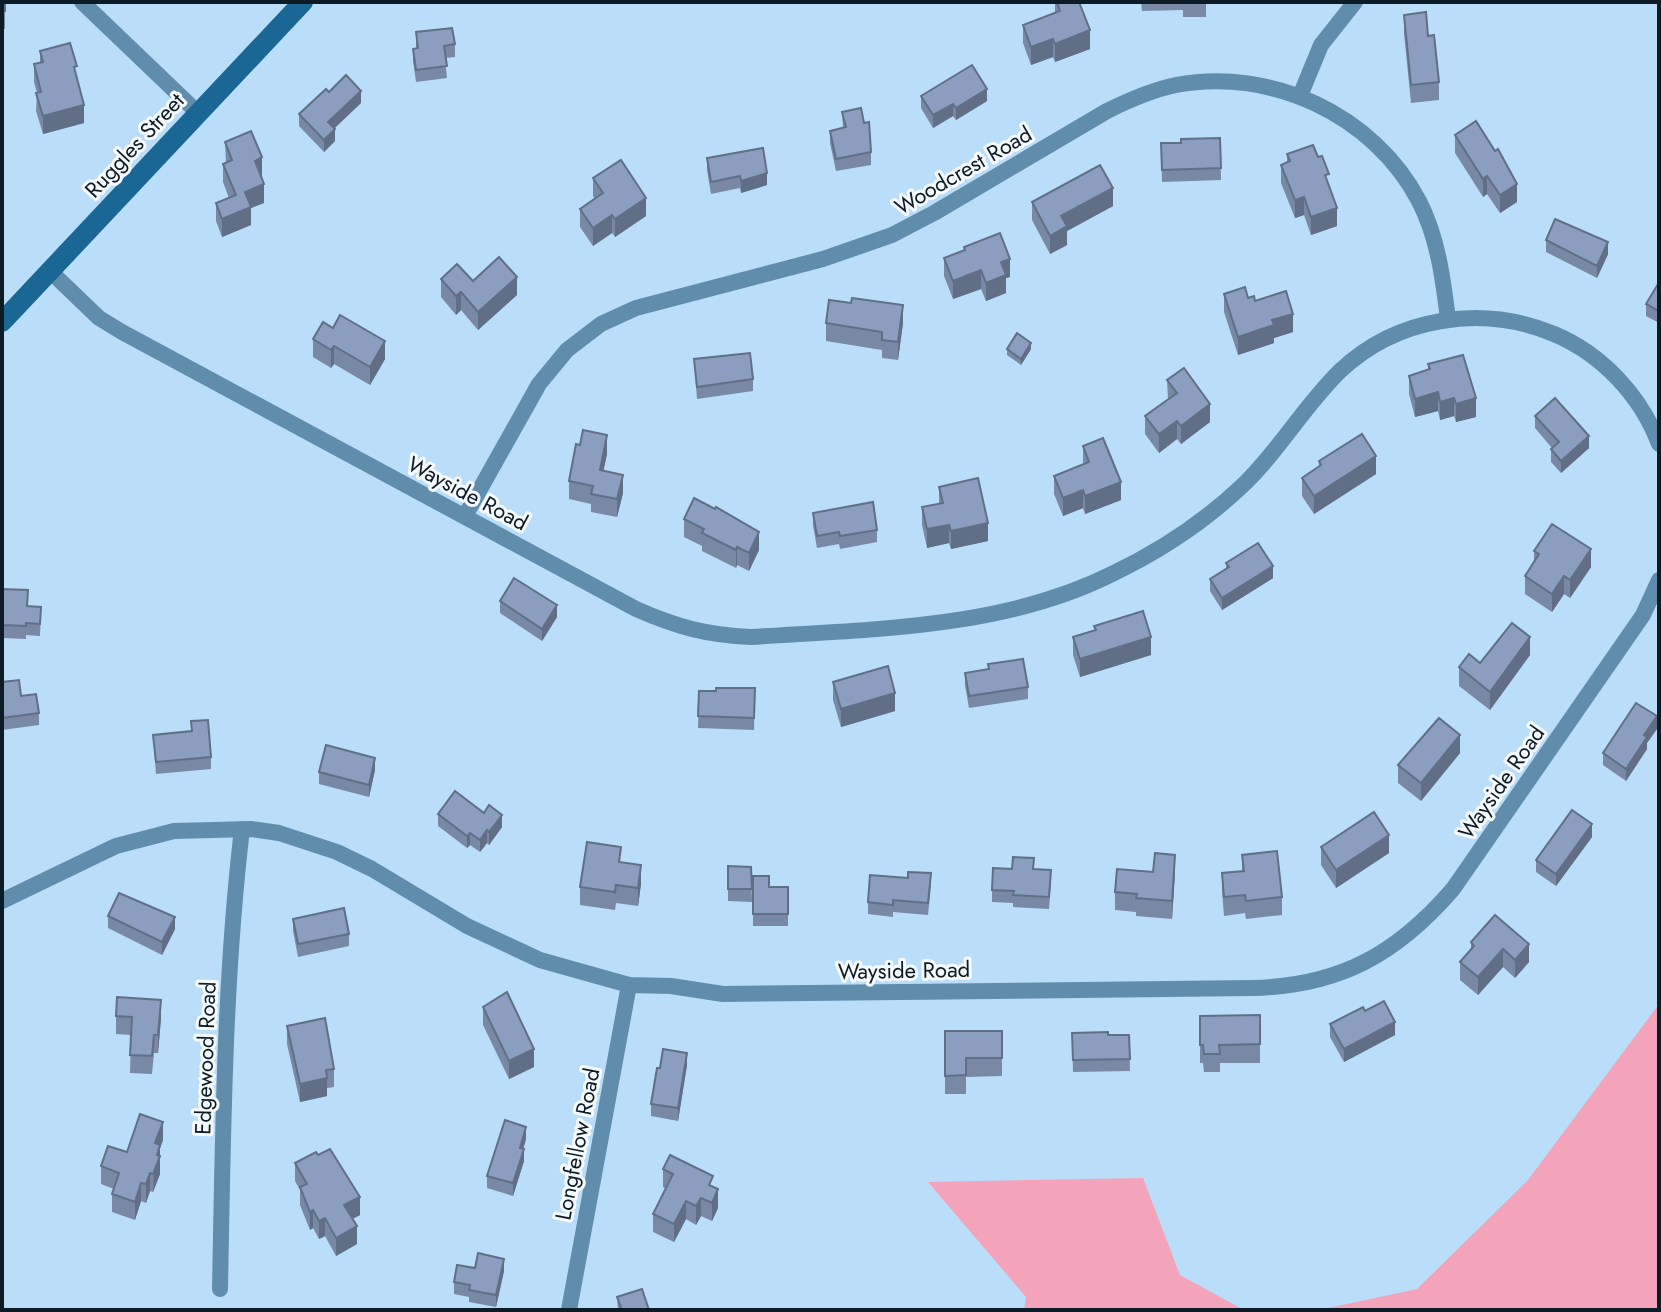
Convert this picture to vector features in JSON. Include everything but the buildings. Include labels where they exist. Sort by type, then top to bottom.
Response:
[{"type":"street","points":[[82,2],[197,112]]},
{"type":"street","name":"Ruggles Street","points":[[2,322],[303,2]]},
{"type":"street","points":[[1300,96],[1321,45],[1355,2]]},
{"type":"street","name":"Woodcrest Road","points":[[465,516],[539,384],[567,350],[601,324],[619,314],[657,301],[846,252],[892,235],[1107,111],[1175,85],[1223,82],[1273,88],[1325,108],[1361,133],[1394,164],[1427,220],[1442,272],[1448,319]]},
{"type":"street","name":"Wayside Road","points":[[50,271],[99,318],[122,332],[636,609],[696,632],[751,637],[943,622],[984,615],[1075,591],[1113,574],[1181,533],[1242,486],[1340,371],[1361,354],[1408,329],[1448,319],[1488,317],[1514,321],[1565,338],[1588,352],[1627,389],[1643,411],[1659,444]]},
{"type":"street","name":"Wayside Road","points":[[2,901],[116,846],[174,831],[242,829],[279,833],[337,852],[372,869],[467,926],[540,960],[629,985],[671,986],[723,994],[1252,988],[1316,981],[1377,956],[1405,939],[1430,916],[1453,889],[1643,615],[1659,580]]},
{"type":"street","name":"Edgewood Road","points":[[220,1289],[227,1040],[235,889],[242,829]]},
{"type":"street","name":"Longfellow Road","points":[[569,1310],[629,985]]},
{"type":"shaded area","points":[[1659,1004],[1659,1310],[1319,1310],[1417,1289],[1528,1180]]},
{"type":"shaded area","points":[[1143,1178],[1180,1275],[1244,1310],[1024,1310],[1026,1297],[928,1182]]}]
